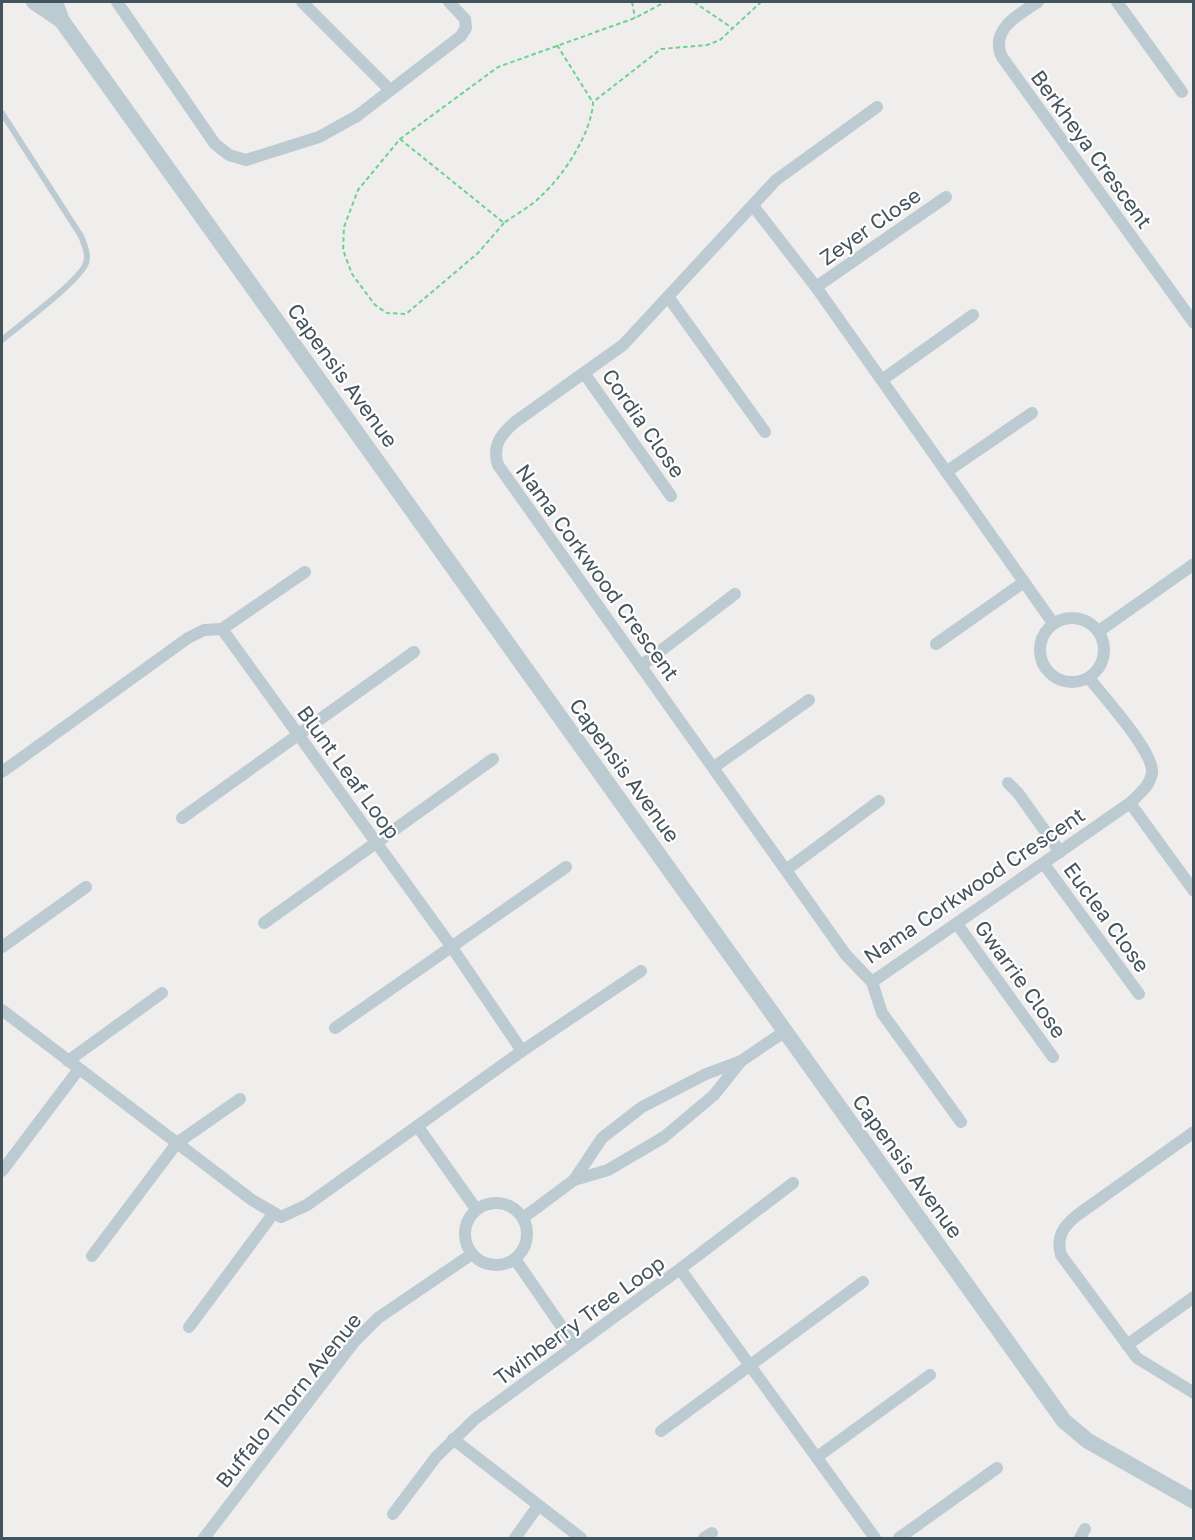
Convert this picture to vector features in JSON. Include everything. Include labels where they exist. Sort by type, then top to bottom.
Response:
[{"type":"street","name":"Capensis Avenue","points":[[34,2],[62,21]]},
{"type":"street","name":"Capensis Avenue","points":[[55,2],[62,21],[784,1032],[1071,1428],[1088,1441],[1194,1501]]},
{"type":"street","points":[[117,2],[215,144],[228,155],[246,160],[319,137],[357,116],[461,36],[466,28],[465,19],[449,2]]},
{"type":"street","points":[[302,2],[390,90]]},
{"type":"street","name":"Berkheya Crescent","points":[[1038,2],[1003,28],[999,44],[1002,57],[1194,323]]},
{"type":"street","points":[[1117,2],[1182,92]]},
{"type":"street","name":"Nama Corkwood Crescent","points":[[877,106],[776,180],[669,298],[622,345],[504,432],[497,443],[495,457],[498,465],[846,955],[872,982],[1130,803],[1148,784],[1152,766],[1147,755],[1089,678]]},
{"type":"street","name":"Zeyer Close","points":[[816,287],[946,197]]},
{"type":"street","points":[[753,207],[816,287],[1053,623]]},
{"type":"street","points":[[669,298],[765,432]]},
{"type":"street","points":[[882,380],[973,315]]},
{"type":"street","name":"Cordia Close","points":[[584,373],[671,495]]},
{"type":"street","points":[[946,472],[1032,413]]},
{"type":"street","points":[[1099,632],[1194,564]]},
{"type":"street","points":[[2,772],[188,638],[204,630],[222,629],[305,572]]},
{"type":"street","points":[[936,644],[1024,582]]},
{"type":"street","points":[[642,665],[735,594]]},
{"type":"street","points":[[1073,617],[1083,619],[1099,632],[1105,651],[1103,662],[1089,678],[1079,682],[1058,679],[1042,663],[1041,641],[1053,623],[1073,617]]},
{"type":"street","name":"Blunt Leaf Loop","points":[[222,629],[451,946],[522,1051]]},
{"type":"street","points":[[182,818],[414,652]]},
{"type":"street","points":[[714,767],[809,700]]},
{"type":"street","points":[[264,923],[493,759]]},
{"type":"street","points":[[1008,783],[1060,852]]},
{"type":"street","points":[[786,870],[879,801]]},
{"type":"street","points":[[1130,803],[1194,891]]},
{"type":"street","name":"Euclea Close","points":[[1044,864],[1139,994]]},
{"type":"street","points":[[335,1028],[566,867]]},
{"type":"street","points":[[2,947],[86,886]]},
{"type":"street","name":"Gwarrie Close","points":[[957,924],[1053,1057]]},
{"type":"street","points":[[2,1010],[177,1143],[273,1214],[281,1217],[297,1212],[522,1051],[641,971]]},
{"type":"street","points":[[872,982],[882,1013],[961,1122]]},
{"type":"street","points":[[68,1061],[162,993]]},
{"type":"street","points":[[523,1218],[574,1180],[602,1138],[642,1107],[706,1074],[741,1061],[784,1032]]},
{"type":"street","points":[[574,1180],[608,1170],[664,1137],[714,1095],[741,1061]]},
{"type":"street","points":[[2,1171],[79,1069]]},
{"type":"street","points":[[92,1256],[177,1143],[240,1100]]},
{"type":"street","points":[[418,1127],[476,1209]]},
{"type":"street","points":[[1194,1132],[1076,1216],[1060,1236],[1061,1255],[1127,1345],[1145,1365],[1194,1393]]},
{"type":"street","points":[[680,1269],[793,1183]]},
{"type":"street","points":[[493,1203],[501,1203],[510,1206],[523,1218],[527,1240],[515,1259],[497,1265],[488,1264],[472,1254],[468,1247],[465,1230],[467,1222],[476,1209],[493,1203]]},
{"type":"street","points":[[189,1327],[273,1214]]},
{"type":"street","name":"Buffalo Thorn Avenue","points":[[204,1539],[366,1329],[472,1254]]},
{"type":"street","points":[[515,1259],[575,1346]]},
{"type":"street","name":"Twinberry Tree Loop","points":[[393,1514],[453,1439],[484,1412],[680,1269],[875,1539]]},
{"type":"street","points":[[661,1431],[863,1282]]},
{"type":"street","points":[[1127,1345],[1194,1297]]},
{"type":"street","points":[[817,1457],[930,1375]]},
{"type":"street","points":[[453,1439],[581,1539]]},
{"type":"street","points":[[899,1539],[997,1468]]},
{"type":"street","points":[[515,1539],[538,1506]]},
{"type":"lane","points":[[2,113],[81,236],[87,262],[76,277],[2,340]]},
{"type":"path","points":[[632,2],[635,18]]},
{"type":"path","points":[[557,45],[593,102],[592,112],[580,145],[542,195],[504,223],[478,253],[406,314],[387,313],[375,305],[352,274],[343,250],[344,227],[358,190],[400,139],[498,66],[557,45],[635,18],[665,2]]},
{"type":"path","points":[[694,2],[732,28]]},
{"type":"path","points":[[593,102],[660,49],[707,45],[720,39],[761,2]]},
{"type":"path","points":[[400,139],[504,223]]}]
